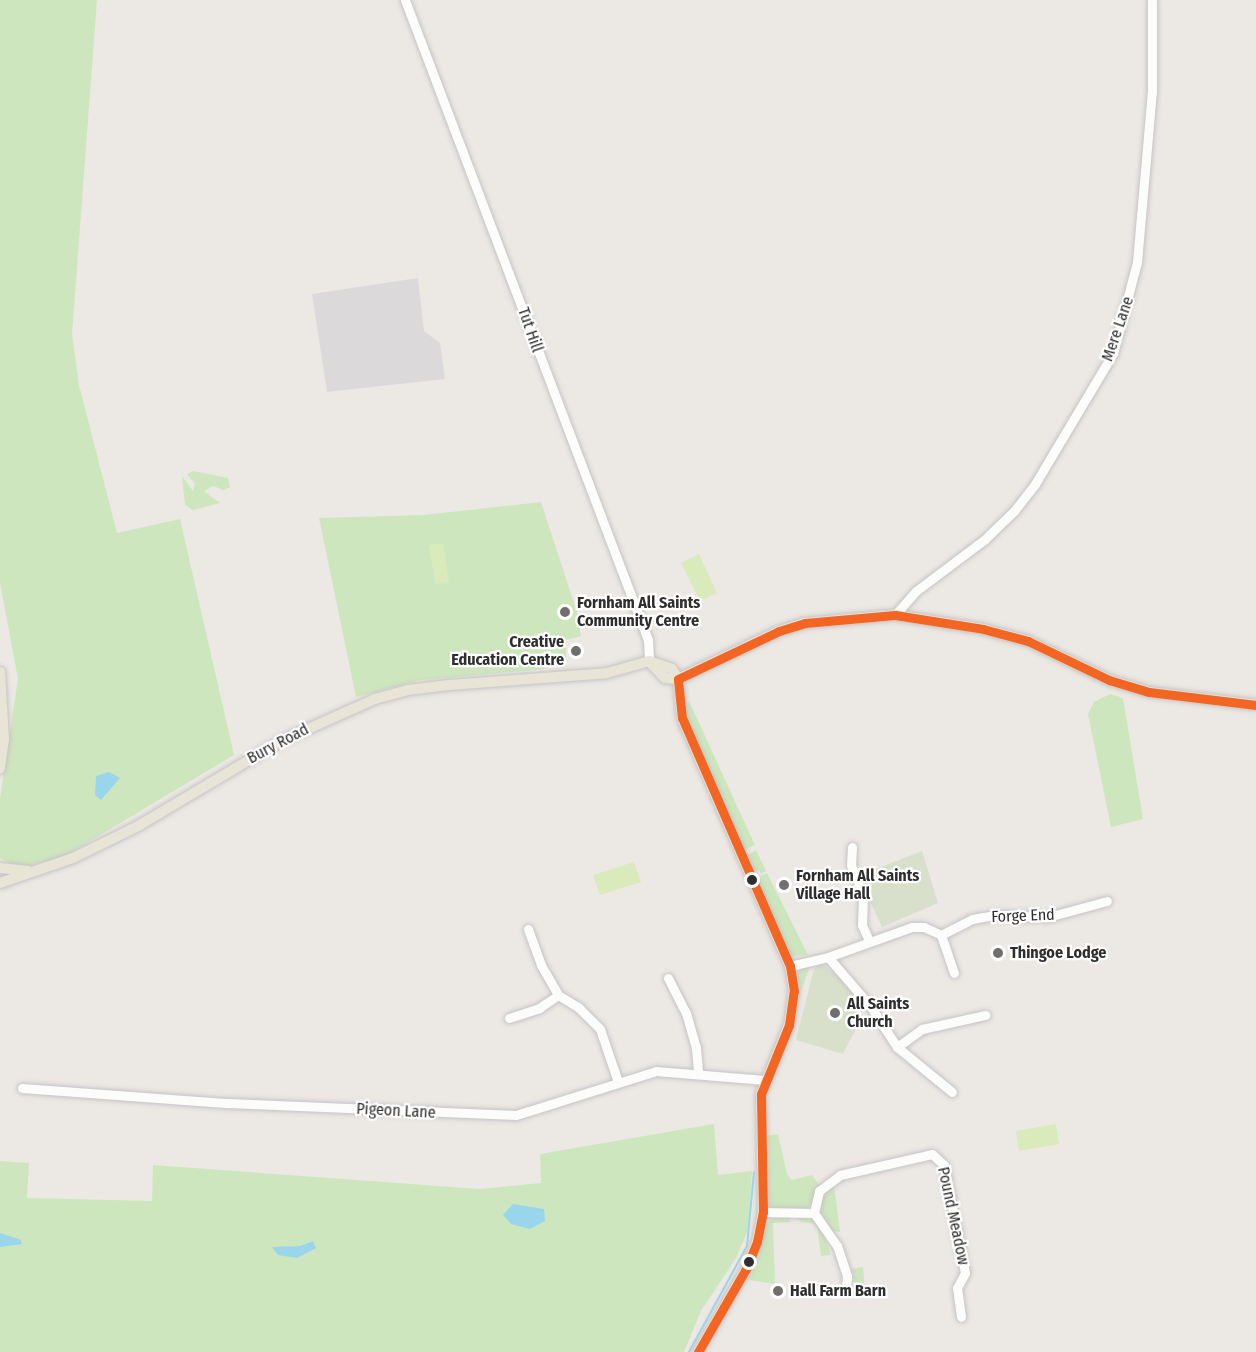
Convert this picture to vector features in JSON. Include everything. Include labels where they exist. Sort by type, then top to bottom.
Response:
[{"type":"main road","points":[[678,679],[788,628],[849,617],[895,615],[983,629],[1028,641],[1109,680],[1149,692],[1256,705]]},
{"type":"main road","name":"Bury Road","points":[[0,883],[73,858],[140,825],[281,741],[375,699],[408,690],[607,673],[649,661]]},
{"type":"main road","points":[[649,661],[672,669],[678,679],[682,718],[790,966],[794,991],[789,1025],[765,1080],[759,1112],[763,1212],[746,1269],[698,1352]]},
{"type":"main road","points":[[0,672],[4,739],[0,769]]},
{"type":"main road","name":"Bury Road","points":[[0,868],[34,872]]},
{"type":"street","name":"Tut Hill","points":[[405,0],[648,640],[649,661]]},
{"type":"street","name":"Mere Lane","points":[[895,615],[916,591],[984,540],[1014,511],[1035,484],[1116,346],[1136,271],[1142,215],[1152,92],[1152,0]]},
{"type":"street","points":[[852,848],[851,865],[863,897],[862,925],[869,941]]},
{"type":"street","name":"Forge End","points":[[941,935],[972,919],[994,915],[1048,917],[1107,901]]},
{"type":"street","points":[[790,966],[828,957],[912,927],[941,935],[954,973]]},
{"type":"street","points":[[528,929],[541,965],[558,995],[578,1007],[600,1029],[618,1082]]},
{"type":"street","points":[[828,957],[871,1007],[897,1047],[952,1092]]},
{"type":"street","points":[[668,978],[686,1013],[696,1048],[698,1072]]},
{"type":"street","points":[[509,1018],[539,1008],[558,995]]},
{"type":"street","points":[[897,1047],[922,1029],[985,1015]]},
{"type":"street","name":"Pigeon Lane","points":[[22,1088],[228,1103],[486,1116],[516,1115],[656,1071],[698,1072],[765,1080]]},
{"type":"street","name":"Pound Meadow","points":[[814,1213],[819,1191],[830,1179],[923,1155],[938,1156],[944,1165],[965,1273],[957,1288],[961,1317]]},
{"type":"street","points":[[763,1212],[814,1213],[841,1255],[848,1276],[846,1288]]},
{"type":"shaded area","points":[[418,278],[424,331],[440,343],[445,379],[327,392],[312,294]]},
{"type":"green space","points":[[0,0],[97,0],[72,334],[79,385],[117,533],[180,519],[234,755],[65,856],[23,867],[10,867],[10,863],[0,858],[0,798],[18,679],[0,583]]},
{"type":"green space","points":[[193,471],[228,478],[230,487],[224,490],[213,486],[204,491],[220,503],[193,510],[185,505],[182,476],[193,491],[195,484],[187,474]]},
{"type":"green space","points":[[541,502],[577,612],[581,636],[566,640],[566,662],[549,664],[545,669],[421,680],[356,697],[319,518],[424,515]]},
{"type":"green space","points":[[443,543],[449,582],[435,584],[429,545]]},
{"type":"green space","points":[[699,554],[717,593],[700,601],[681,563]]},
{"type":"green space","points":[[1110,694],[1123,698],[1143,819],[1111,827],[1088,714],[1094,702]]},
{"type":"green space","points":[[689,701],[755,845],[744,850],[684,710]]},
{"type":"green space","points":[[756,850],[766,871],[761,874],[759,870],[753,871],[746,856]]},
{"type":"green space","points":[[922,851],[938,903],[882,927],[858,876]]},
{"type":"green space","points":[[634,862],[641,882],[600,895],[593,875]]},
{"type":"green space","points":[[767,873],[808,955],[791,956],[756,878]]},
{"type":"green space","points":[[809,963],[809,969],[801,991],[796,973]]},
{"type":"green space","points":[[821,963],[851,986],[857,996],[857,1027],[843,1054],[796,1040],[814,969]]},
{"type":"green space","points":[[714,1124],[718,1175],[752,1171],[749,1228],[736,1258],[701,1311],[684,1352],[0,1352],[0,1161],[29,1163],[27,1198],[152,1201],[153,1165],[479,1189],[541,1183],[540,1154]]},
{"type":"green space","points":[[1056,1124],[1059,1144],[1019,1151],[1016,1131]]},
{"type":"green space","points":[[778,1134],[787,1174],[792,1180],[812,1175],[819,1185],[808,1209],[776,1211],[767,1203],[765,1136]]},
{"type":"green space","points":[[833,1181],[840,1232],[831,1231],[820,1211],[822,1189]]},
{"type":"green space","points":[[796,1216],[812,1217],[819,1222],[831,1255],[821,1256],[817,1224],[801,1222]]},
{"type":"green space","points":[[789,1217],[790,1222],[773,1223],[775,1284],[748,1280],[756,1263],[750,1260],[765,1226],[772,1219]]},
{"type":"green space","points":[[863,1267],[865,1291],[856,1291],[852,1269]]},
{"type":"water","points":[[109,772],[120,778],[101,800],[95,795],[96,776]]},
{"type":"water","points":[[513,1204],[544,1209],[545,1221],[530,1229],[511,1224],[503,1215]]},
{"type":"water","points":[[0,1233],[21,1240],[22,1244],[0,1247]]},
{"type":"water","points":[[313,1241],[316,1248],[297,1258],[278,1255],[272,1247],[300,1246]]},
{"type":"waterway","points":[[689,1352],[747,1246],[754,1172]]},
{"type":"transit line","points":[[698,1352],[746,1269],[757,1242],[763,1212],[761,1094],[789,1025],[794,991],[790,966],[682,718],[678,679],[779,631],[805,623],[895,615],[983,629],[1028,641],[1109,680],[1149,692],[1256,705]]},
{"type":"place","name":"Fornham All Saints Community Centre","points":[[565,612]]},
{"type":"place","name":"Creative Education Centre","points":[[576,651]]},
{"type":"place","name":"Fornham All Saints Village Hall","points":[[784,885]]},
{"type":"place","name":"Thingoe Lodge","points":[[998,953]]},
{"type":"place","name":"All Saints Church","points":[[835,1013]]},
{"type":"place","name":"Hall Farm Barn","points":[[778,1291]]}]
